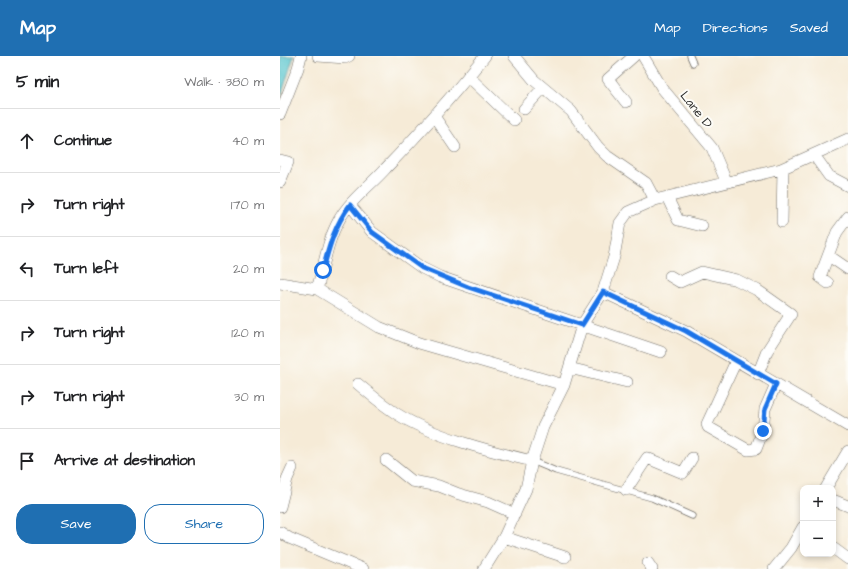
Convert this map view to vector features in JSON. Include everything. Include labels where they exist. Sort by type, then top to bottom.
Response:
[{"type":"street","points":[[280,114],[298,68],[301,56]]},
{"type":"street","points":[[318,56],[345,58],[349,56]]},
{"type":"street","points":[[317,289],[330,241],[339,220],[350,205],[434,116],[485,56]]},
{"type":"street","points":[[514,56],[534,80],[571,111],[598,147],[607,156],[646,183],[655,200]]},
{"type":"street","points":[[626,102],[608,79],[634,56]]},
{"type":"street","name":"Lane D","points":[[643,56],[662,88],[712,148],[726,181]]},
{"type":"street","points":[[468,76],[514,120]]},
{"type":"street","points":[[524,109],[543,88]]},
{"type":"street","points":[[434,116],[455,146]]},
{"type":"street","points":[[484,569],[504,537],[526,489],[532,461],[543,427],[564,385],[582,325],[603,292],[614,256],[620,223],[628,212],[655,200],[726,181],[783,168],[814,156],[848,139]]},
{"type":"street","points":[[814,156],[829,176],[848,186]]},
{"type":"street","points":[[280,160],[288,162],[280,182]]},
{"type":"street","points":[[782,222],[783,168]]},
{"type":"street","points":[[667,197],[678,220],[702,226]]},
{"type":"street","points":[[350,205],[372,232],[422,268],[468,287],[661,352]]},
{"type":"street","points":[[828,283],[820,277],[837,232],[848,217]]},
{"type":"street","points":[[829,256],[848,269]]},
{"type":"street","points":[[670,276],[680,282],[702,272],[737,280],[757,290],[791,314],[767,351],[758,374]]},
{"type":"street","points":[[280,283],[317,289],[386,330],[420,343],[564,385]]},
{"type":"street","points":[[603,292],[686,331],[848,426]]},
{"type":"street","points":[[736,361],[707,424],[708,427],[748,450],[756,449],[763,431],[765,409],[776,384]]},
{"type":"street","points":[[570,368],[627,382]]},
{"type":"street","points":[[358,384],[378,402],[398,415],[428,430],[496,452],[532,461]]},
{"type":"street","points":[[828,485],[848,451]]},
{"type":"street","points":[[626,490],[647,458],[683,473],[692,458]]},
{"type":"street","points":[[386,460],[412,481],[439,486],[459,494],[488,502],[515,514]]},
{"type":"street","points":[[280,507],[287,479],[292,468]]},
{"type":"street","points":[[836,501],[848,506]]},
{"type":"street","points":[[280,532],[289,538],[363,569]]},
{"type":"street","points":[[774,569],[791,548],[800,532]]},
{"type":"street","points":[[504,537],[564,557]]},
{"type":"street","points":[[836,550],[848,558]]},
{"type":"lane","points":[[690,56],[693,63]]},
{"type":"lane","points":[[532,461],[556,471],[652,498],[692,516]]},
{"type":"water","points":[[280,56],[294,56],[280,100]]},
{"type":"route","points":[[323,270],[330,241],[339,220],[350,205],[372,232],[422,268],[440,277],[468,287],[582,325],[603,292],[686,331],[776,384],[765,409],[763,431]]}]
